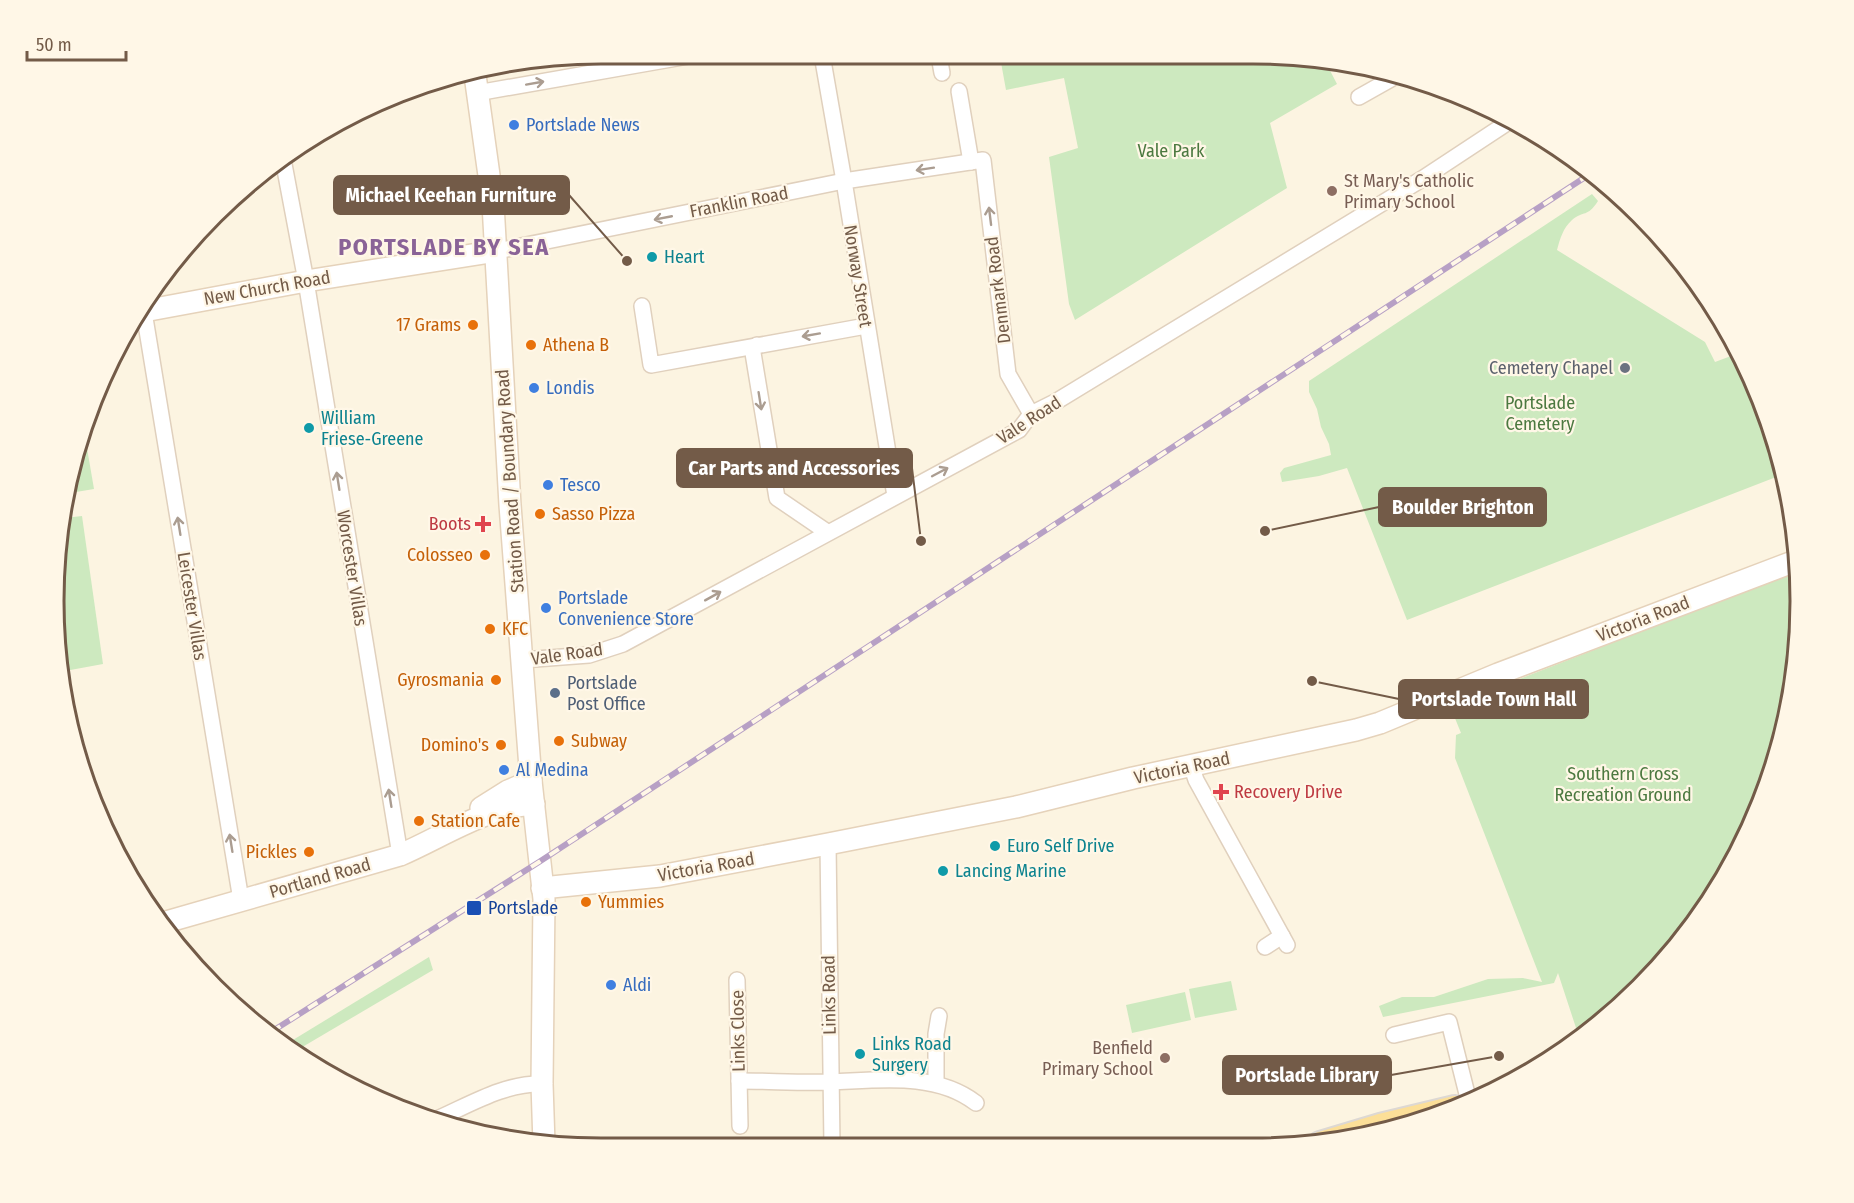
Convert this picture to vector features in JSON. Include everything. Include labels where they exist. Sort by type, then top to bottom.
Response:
[{"type":"main road","name":"Station Road / Boundary Road","points":[[476,84],[494,204],[504,402],[522,660],[542,888],[544,1135]]},
{"type":"main road","name":"New Church Road","points":[[151,310],[306,281],[497,251]]},
{"type":"main road","name":"Victoria Road","points":[[542,888],[660,876],[828,844],[1016,807],[1191,765],[1356,730],[1380,723],[1498,674],[1788,565]]},
{"type":"main road","name":"Portland Road","points":[[468,821],[483,806],[531,781]]},
{"type":"main road","name":"Portland Road","points":[[170,921],[400,855],[468,821],[508,808],[534,804]]},
{"type":"street","points":[[476,84],[626,64]]},
{"type":"street","name":"Norway Street","points":[[823,64],[895,496]]},
{"type":"street","points":[[940,64],[942,73]]},
{"type":"street","points":[[1359,97],[1386,82]]},
{"type":"street","name":"Denmark Road","points":[[959,91],[977,161],[1008,374],[1031,414]]},
{"type":"street","name":"Vale Road","points":[[522,660],[589,655],[623,644],[1019,430],[1031,414],[1057,401],[1422,179],[1502,126]]},
{"type":"street","name":"Franklin Road","points":[[497,251],[844,181],[977,161]]},
{"type":"street","name":"Worcester Villas","points":[[286,167],[400,855]]},
{"type":"street","points":[[642,306],[651,365],[866,326]]},
{"type":"street","name":"Leicester Villas","points":[[145,318],[241,900]]},
{"type":"street","points":[[757,345],[752,350],[777,498],[827,532]]},
{"type":"street","points":[[1191,765],[1196,780],[1284,941],[1265,947]]},
{"type":"street","name":"Links Road","points":[[828,844],[832,1138]]},
{"type":"street","name":"Links Close","points":[[737,981],[740,1126]]},
{"type":"street","points":[[936,1083],[936,1034],[939,1016]]},
{"type":"street","points":[[1394,1035],[1449,1022],[1467,1094]]},
{"type":"street","name":"Links Close","points":[[739,1081],[867,1080],[936,1083],[965,1094],[976,1103]]},
{"type":"street","points":[[446,1115],[504,1089],[524,1083],[542,1084]]},
{"type":"green space","name":"Vale Park","points":[[1001,64],[1288,66],[1330,70],[1337,84],[1270,123],[1287,188],[1075,320],[1069,304],[1049,157],[1078,148],[1064,78],[1006,90]]},
{"type":"green space","name":"Portslade Cemetery","points":[[1592,194],[1598,201],[1591,210],[1569,223],[1562,234],[1557,250],[1705,342],[1715,362],[1730,356],[1749,396],[1774,478],[1407,620],[1347,468],[1319,476],[1282,482],[1280,473],[1284,468],[1331,455],[1317,409],[1309,392],[1309,381]]},
{"type":"green space","points":[[87,449],[94,489],[76,492]]},
{"type":"green space","points":[[82,516],[103,664],[69,670],[64,602],[71,517]]},
{"type":"green space","name":"Southern Cross Recreation Ground","points":[[1788,574],[1790,602],[1785,672],[1771,740],[1749,807],[1718,870],[1679,928],[1632,981],[1577,1030],[1558,973],[1554,983],[1383,1017],[1379,1006],[1402,997],[1434,997],[1488,979],[1523,978],[1542,982],[1455,758],[1456,735],[1461,733],[1450,706]]},
{"type":"green space","points":[[429,957],[433,970],[302,1047],[292,1040]]},
{"type":"green space","points":[[1231,981],[1237,1010],[1195,1018],[1189,989]]},
{"type":"green space","points":[[1185,992],[1191,1020],[1132,1033],[1126,1005]]},
{"type":"railway","points":[[276,1029],[539,862],[1583,178]]},
{"type":"place","name":"Portslade News","points":[[514,125]]},
{"type":"place","name":"St Mary's Catholic Primary School","points":[[1332,191]]},
{"type":"place","name":"Heart","points":[[652,257]]},
{"type":"place","name":"Michael Keehan Furniture","points":[[627,261]]},
{"type":"place","name":"17 Grams","points":[[473,325]]},
{"type":"place","name":"Athena B","points":[[531,345]]},
{"type":"place","name":"Cemetery Chapel","points":[[1625,368]]},
{"type":"place","name":"Londis","points":[[534,388]]},
{"type":"place","name":"William Friese-Greene","points":[[309,428]]},
{"type":"place","name":"Tesco","points":[[548,485]]},
{"type":"place","name":"Sasso Pizza","points":[[540,514]]},
{"type":"place","name":"Boots","points":[[483,524]]},
{"type":"place","name":"Boulder Brighton","points":[[1265,531]]},
{"type":"place","name":"Car Parts and Accessories","points":[[921,541]]},
{"type":"place","name":"Colosseo","points":[[485,555]]},
{"type":"place","name":"Portslade Convenience Store","points":[[546,608]]},
{"type":"place","name":"KFC","points":[[490,629]]},
{"type":"place","name":"Gyrosmania","points":[[496,680]]},
{"type":"place","name":"Portslade Town Hall","points":[[1312,681]]},
{"type":"place","name":"Portslade Post Office","points":[[555,693]]},
{"type":"place","name":"Subway","points":[[559,741]]},
{"type":"place","name":"Domino's","points":[[501,745]]},
{"type":"place","name":"Al Medina","points":[[504,770]]},
{"type":"place","name":"Recovery Drive","points":[[1221,792]]},
{"type":"place","name":"Station Cafe","points":[[419,821]]},
{"type":"place","name":"Euro Self Drive","points":[[995,846]]},
{"type":"place","name":"Pickles","points":[[309,852]]},
{"type":"place","name":"Lancing Marine","points":[[943,871]]},
{"type":"place","name":"Yummies","points":[[586,902]]},
{"type":"place","name":"Portslade","points":[[474,908]]},
{"type":"place","name":"Aldi","points":[[611,985]]},
{"type":"place","name":"Links Road Surgery","points":[[860,1054]]},
{"type":"place","name":"Portslade Library","points":[[1499,1056]]},
{"type":"place","name":"Benfield Primary School","points":[[1165,1058]]},
{"type":"district","name":"PORTSLADE BY SEA","points":[[444,247]]}]
